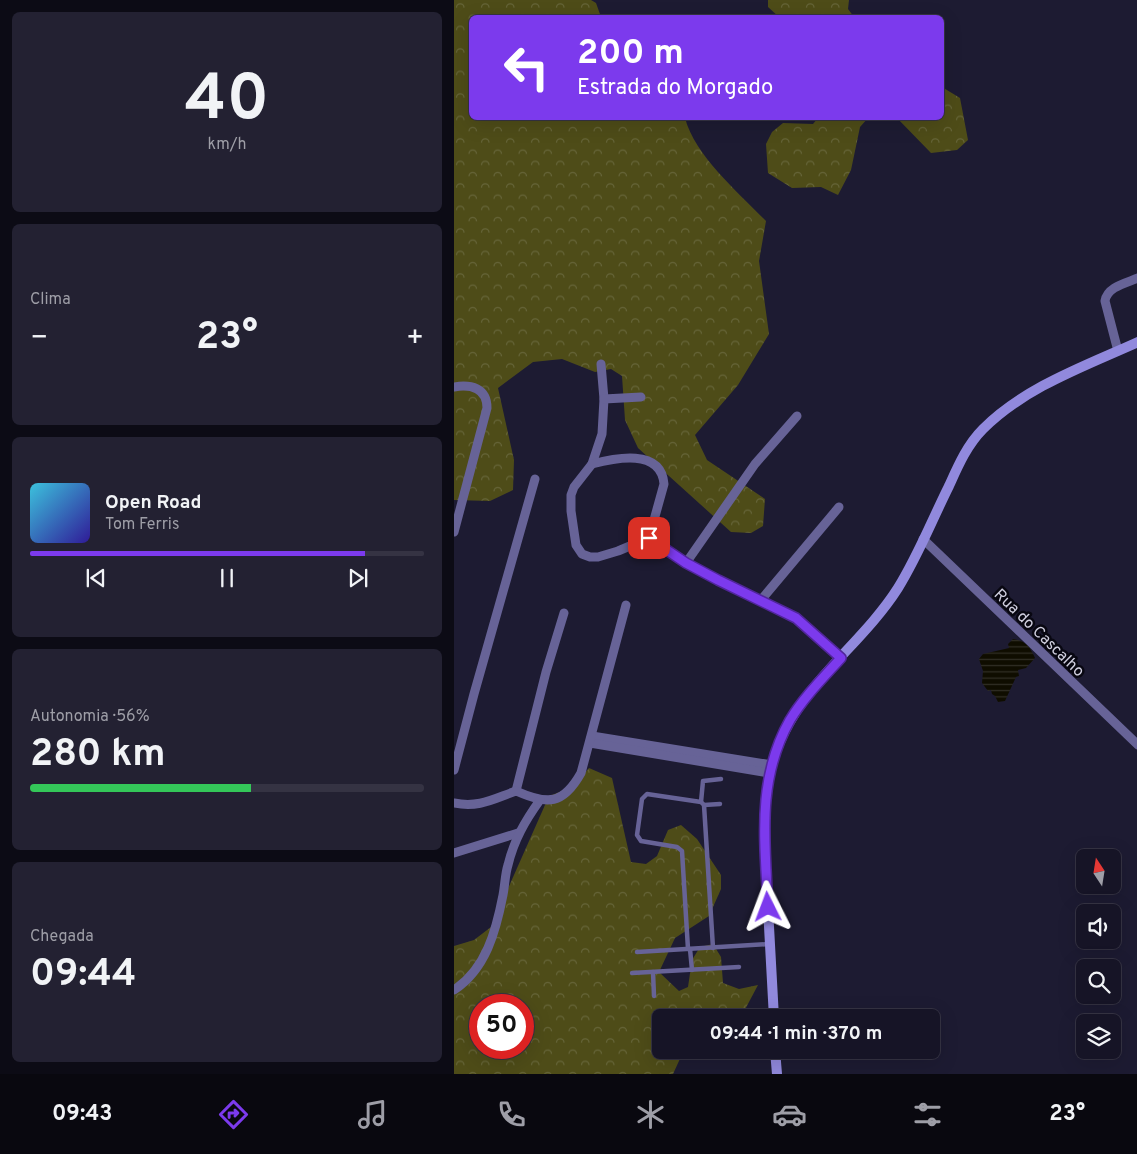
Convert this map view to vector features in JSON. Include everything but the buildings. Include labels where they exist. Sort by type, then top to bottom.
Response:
[{"type":"main road","points":[[774,1009],[764,835],[766,789],[770,769],[783,734],[791,719],[805,698],[867,628],[897,588],[923,540],[964,454],[984,429],[1008,408],[1039,388],[1137,344]]},
{"type":"main road","points":[[776,1059],[777,1074]]},
{"type":"street","points":[[1118,351],[1105,301],[1106,296],[1111,290],[1137,278]]},
{"type":"street","points":[[601,364],[604,399],[602,434],[592,464],[574,487],[571,495],[576,545],[582,554],[598,557],[649,538]]},
{"type":"street","points":[[454,387],[469,386],[480,390],[487,400],[487,408],[454,532]]},
{"type":"street","points":[[604,399],[641,397]]},
{"type":"street","points":[[686,563],[755,464],[797,416]]},
{"type":"street","points":[[592,464],[607,460],[639,458],[648,461],[657,468],[663,477],[664,484],[649,538]]},
{"type":"street","points":[[454,770],[476,685],[535,480]]},
{"type":"street","points":[[761,600],[839,507]]},
{"type":"street","points":[[649,538],[686,563],[796,618],[841,658]]},
{"type":"street","name":"Rua do Cascalho","points":[[923,540],[1137,745]]},
{"type":"street","points":[[454,803],[480,804],[516,791],[540,800],[557,798],[566,794],[571,789],[581,773],[626,605]]},
{"type":"street","points":[[516,791],[546,672],[564,613]]},
{"type":"street","points":[[591,739],[770,769]]},
{"type":"street","points":[[454,990],[471,976],[489,948],[503,896],[507,866],[518,833],[540,800]]},
{"type":"street","points":[[454,853],[518,833]]},
{"type":"lane","points":[[713,948],[702,803],[703,781],[721,779]]},
{"type":"lane","points":[[692,970],[682,851],[677,848],[641,841],[637,835],[642,799],[648,794],[720,804]]},
{"type":"lane","points":[[637,952],[770,944]]},
{"type":"lane","points":[[632,973],[740,967]]},
{"type":"lane","points":[[653,972],[654,996]]},
{"type":"green space","points":[[454,0],[591,0],[596,3],[600,15],[469,15],[469,120],[686,120],[690,132],[708,160],[766,221],[759,261],[769,334],[738,385],[695,435],[707,460],[765,499],[763,526],[751,533],[731,532],[638,448],[625,420],[622,376],[611,369],[595,372],[562,359],[533,362],[498,388],[514,460],[513,490],[490,501],[454,500]]},
{"type":"green space","points":[[768,0],[849,0],[848,9],[852,15],[777,15],[768,7]]},
{"type":"green space","points":[[944,88],[960,98],[968,140],[957,150],[931,153],[899,120],[944,120]]},
{"type":"green space","points":[[816,120],[866,120],[860,127],[851,170],[838,195],[821,187],[792,188],[768,173],[766,144],[772,132],[783,123],[813,124]]},
{"type":"green space","points":[[589,768],[612,778],[631,862],[646,864],[657,856],[668,830],[681,825],[697,839],[721,875],[721,889],[709,916],[675,938],[659,972],[679,991],[688,987],[692,960],[700,947],[713,944],[721,957],[723,983],[739,989],[758,985],[745,1009],[652,1009],[652,1059],[680,1059],[673,1074],[454,1074],[454,946],[474,940],[491,927],[549,796],[573,787]]},
{"type":"shaded area","points":[[1013,639],[1027,645],[1035,658],[1026,668],[1018,670],[1019,676],[1016,677],[1005,701],[998,702],[991,690],[988,691],[982,683],[983,671],[979,659],[983,654],[1009,648],[1008,644]]},
{"type":"route","points":[[649,538],[686,563],[796,618],[841,658],[805,698],[791,719],[783,734],[772,765],[766,789],[764,835],[768,907]]}]
